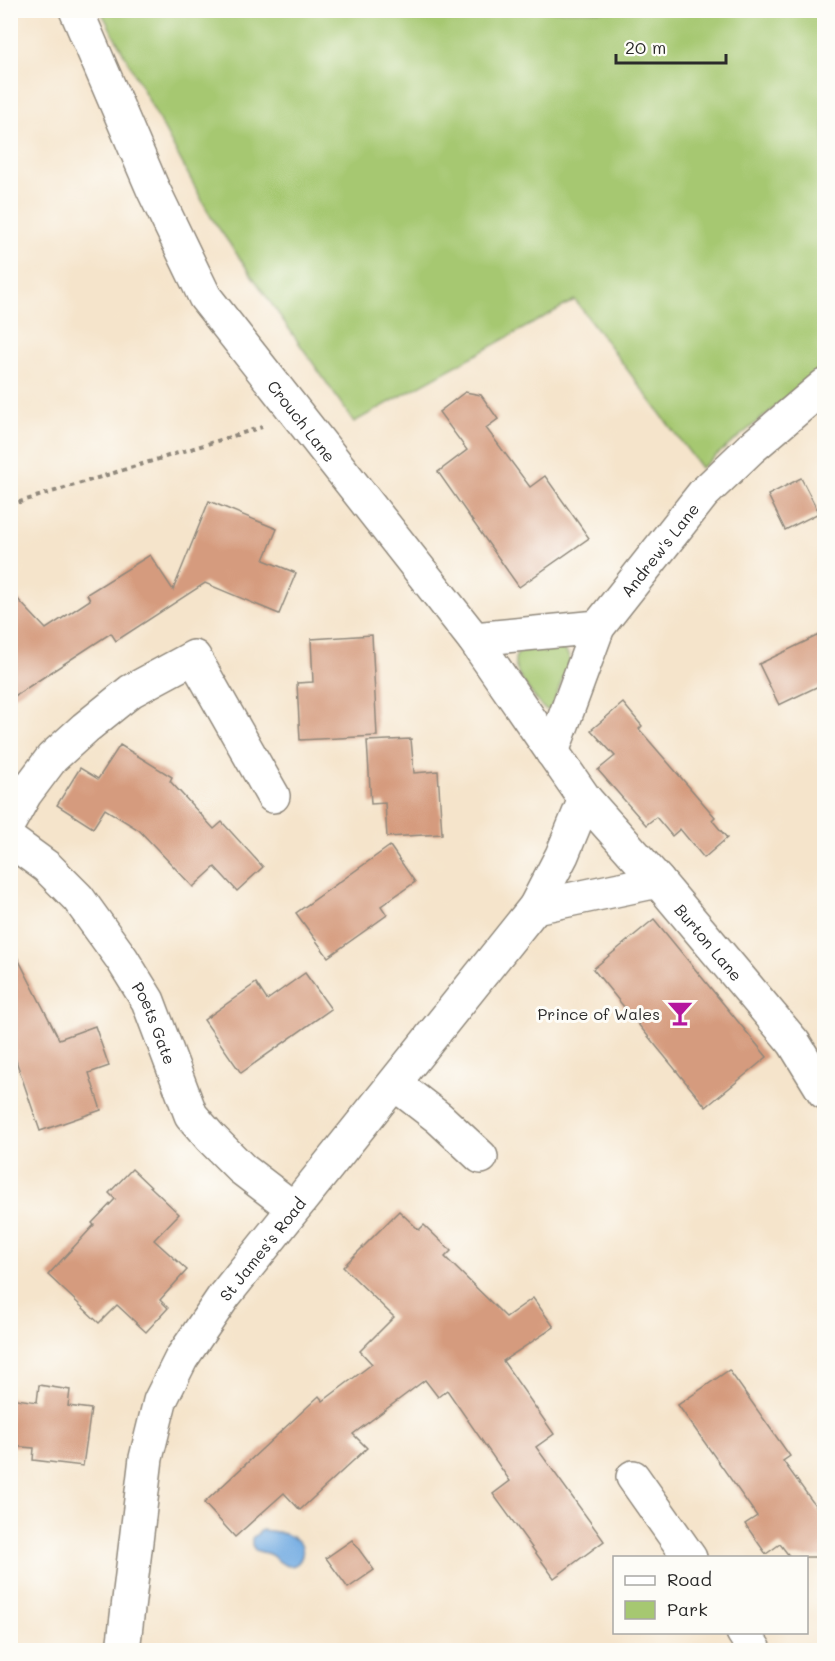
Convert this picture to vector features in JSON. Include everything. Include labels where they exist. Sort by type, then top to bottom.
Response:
[{"type":"street","name":"Crouch Lane","points":[[76,10],[152,188],[205,297],[474,639],[585,799]]},
{"type":"street","name":"Andrew's Lane","points":[[552,752],[598,627],[703,494],[750,448],[825,386]]},
{"type":"street","points":[[474,639],[598,627]]},
{"type":"street","points":[[10,821],[25,794],[52,758],[76,735],[130,691],[194,657],[273,796]]},
{"type":"street","name":"Burton Lane","points":[[585,799],[658,881],[794,1043],[825,1092]]},
{"type":"street","name":"St James's Road","points":[[123,1650],[146,1458],[160,1401],[181,1359],[218,1305],[293,1208],[535,907],[562,855],[585,799]]},
{"type":"street","name":"Poets Gate","points":[[10,840],[47,867],[78,898],[122,959],[147,1001],[191,1115],[242,1169],[293,1208]]},
{"type":"street","points":[[535,907],[658,881]]},
{"type":"street","points":[[395,1084],[439,1118],[481,1158]]},
{"type":"street","points":[[633,1477],[689,1556]]},
{"type":"street","points":[[744,1634],[755,1650]]},
{"type":"path","points":[[10,505],[298,416]]},
{"type":"green space","points":[[101,11],[824,11],[824,367],[701,468],[575,300],[354,422],[211,217]]},
{"type":"green space","points":[[559,647],[567,652],[570,661],[551,709],[547,710],[520,678],[515,660],[517,654],[525,650]]},
{"type":"water","points":[[262,1530],[286,1534],[298,1541],[303,1552],[300,1560],[289,1566],[269,1554],[255,1550],[252,1538]]},
{"type":"building","points":[[465,392],[481,395],[498,419],[486,428],[530,487],[545,476],[589,538],[519,587],[438,472],[467,450],[439,412]]},
{"type":"building","points":[[801,478],[819,513],[785,530],[768,495]]},
{"type":"building","points":[[209,501],[277,529],[264,560],[296,573],[279,614],[205,583],[116,641],[111,633],[10,699],[10,591],[46,629],[90,600],[87,594],[150,555],[173,590]]},
{"type":"building","points":[[825,632],[825,683],[779,705],[759,664]]},
{"type":"building","points":[[372,635],[377,736],[300,740],[297,683],[313,682],[311,639]]},
{"type":"building","points":[[623,703],[642,726],[639,729],[715,817],[712,820],[727,838],[704,858],[680,829],[672,836],[656,817],[646,825],[598,770],[615,756],[591,730]]},
{"type":"building","points":[[411,739],[414,773],[438,771],[442,834],[387,837],[385,803],[371,804],[367,741]]},
{"type":"building","points":[[120,745],[172,777],[170,781],[214,829],[222,822],[263,867],[237,891],[215,867],[193,887],[139,830],[105,809],[93,828],[57,805],[80,768],[98,779]]},
{"type":"building","points":[[390,846],[415,882],[381,906],[387,915],[328,957],[296,913]]},
{"type":"building","name":"Prince of Wales","points":[[654,919],[767,1057],[706,1107],[593,969]]},
{"type":"building","points":[[10,943],[59,1039],[95,1026],[109,1066],[89,1073],[101,1110],[40,1131],[10,1043]]},
{"type":"building","points":[[305,973],[331,1009],[241,1073],[204,1020],[256,983],[267,1000]]},
{"type":"building","points":[[132,1169],[179,1214],[154,1240],[187,1270],[160,1300],[168,1308],[146,1332],[117,1305],[99,1323],[48,1275],[115,1199],[109,1193]]},
{"type":"building","points":[[399,1211],[419,1230],[424,1225],[451,1251],[445,1257],[506,1317],[533,1298],[554,1327],[503,1361],[554,1434],[536,1447],[604,1541],[554,1578],[493,1494],[510,1481],[447,1390],[438,1397],[425,1380],[353,1434],[367,1448],[300,1510],[284,1493],[235,1537],[204,1503],[319,1396],[323,1401],[372,1364],[360,1351],[394,1317],[343,1267]]},
{"type":"building","points":[[729,1370],[790,1456],[783,1461],[825,1519],[825,1557],[789,1556],[780,1544],[766,1554],[745,1524],[757,1516],[678,1405]]},
{"type":"building","points":[[39,1385],[70,1390],[68,1406],[91,1409],[83,1466],[33,1460],[34,1448],[10,1446],[10,1398],[37,1402]]},
{"type":"building","points":[[352,1540],[374,1570],[348,1588],[326,1558]]},
{"type":"place","name":"Prince of Wales","points":[[680,1013]]}]
